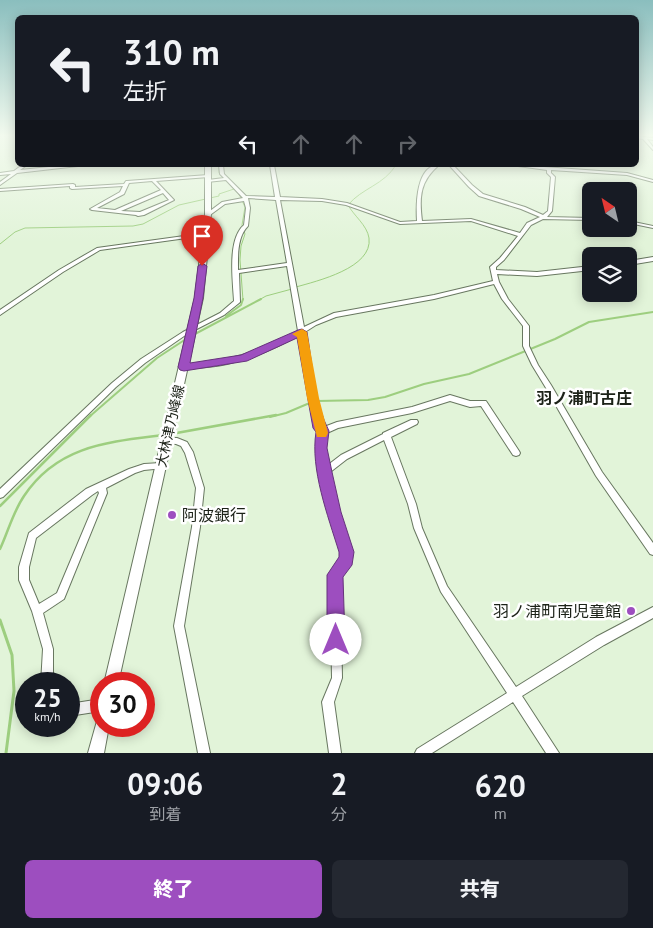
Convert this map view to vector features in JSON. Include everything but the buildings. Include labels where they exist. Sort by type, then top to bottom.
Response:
[{"type":"main road","name":"大林津乃峰線","points":[[114,672],[199,298],[208,214],[208,171]]},
{"type":"main road","points":[[96,753],[100,737]]},
{"type":"street","points":[[0,184],[17,171]]},
{"type":"street","points":[[0,174],[29,171]]},
{"type":"street","points":[[0,494],[114,385],[143,361],[222,314],[237,302],[239,272],[235,250],[244,228],[248,208],[245,198],[226,179],[222,171]]},
{"type":"street","points":[[273,171],[313,401],[320,428],[323,431],[320,448],[334,512],[347,552],[346,560],[335,575],[337,678],[328,702],[335,753]]},
{"type":"street","points":[[420,222],[417,205],[426,173],[429,171]]},
{"type":"street","points":[[457,171],[473,187],[477,194],[543,216],[582,219]]},
{"type":"street","points":[[549,171],[553,177],[550,211],[529,224],[502,259],[493,267],[496,282],[505,299],[526,326],[528,351],[599,474],[653,551]]},
{"type":"street","points":[[596,171],[623,174],[653,181]]},
{"type":"street","points":[[142,214],[92,209],[122,193],[127,182],[208,178],[226,179]]},
{"type":"street","points":[[136,216],[172,200],[153,180]]},
{"type":"street","points":[[0,190],[73,185],[72,188],[126,185]]},
{"type":"street","points":[[116,212],[163,191]]},
{"type":"street","points":[[208,214],[224,203],[245,198],[278,197],[349,205],[400,223],[471,220],[521,235]]},
{"type":"street","points":[[638,224],[653,227]]},
{"type":"street","points":[[0,313],[79,260],[99,250],[206,234]]},
{"type":"street","points":[[637,262],[653,259]]},
{"type":"street","points":[[239,272],[289,264]]},
{"type":"street","points":[[494,272],[537,274],[582,269]]},
{"type":"street","points":[[184,367],[243,358],[268,349],[334,315],[434,297],[496,282]]},
{"type":"street","points":[[323,431],[337,425],[381,418],[455,398],[470,404],[482,402],[516,453]]},
{"type":"street","points":[[325,472],[344,456],[414,422]]},
{"type":"street","points":[[386,435],[412,504],[418,528],[444,589],[553,753]]},
{"type":"street","points":[[168,437],[184,444],[189,452],[200,488],[196,527],[179,626],[204,753]]},
{"type":"street","points":[[47,672],[48,649],[24,580],[24,567],[32,536],[82,496],[132,471],[144,467],[161,466]]},
{"type":"street","points":[[36,611],[61,596],[102,493],[101,486]]},
{"type":"street","points":[[421,753],[600,641],[653,612]]},
{"type":"waterway","points":[[219,171],[239,194],[245,207],[242,225],[245,234],[241,246],[240,260],[243,299]]},
{"type":"waterway","points":[[296,287],[342,272],[362,257],[368,248],[368,233],[348,205],[392,171]]},
{"type":"waterway","points":[[0,244],[15,232],[25,228],[133,226],[143,224],[179,205],[219,196],[219,194],[234,189]]},
{"type":"waterway","points":[[259,300],[266,296],[292,289]]},
{"type":"waterway","points":[[226,316],[241,305],[243,299]]},
{"type":"waterway","points":[[195,334],[261,299]]},
{"type":"waterway","points":[[317,401],[368,400],[385,397],[424,384],[469,374],[555,339],[589,322],[653,312]]},
{"type":"waterway","points":[[89,417],[157,358],[186,339]]},
{"type":"waterway","points":[[270,417],[286,413],[312,402]]},
{"type":"waterway","points":[[171,434],[276,415]]},
{"type":"waterway","points":[[0,506],[89,417]]},
{"type":"waterway","points":[[0,549],[20,502],[38,479],[52,466],[69,456],[104,444],[164,435]]},
{"type":"waterway","points":[[0,620],[12,655],[14,691],[6,753]]},
{"type":"slow traffic","points":[[297,334],[302,332],[313,398],[322,433]]},
{"type":"place","name":"阿波銀行","points":[[172,515]]},
{"type":"place","name":"羽ノ浦町南児童館","points":[[631,611]]},
{"type":"district","name":"羽ノ浦町古庄","points":[[584,398]]},
{"type":"route","points":[[202,266],[199,298],[184,367],[243,358],[261,352],[302,332],[313,398],[320,428],[323,431],[320,439],[320,448],[334,512],[340,525],[347,552],[346,560],[335,575],[336,640]]}]
